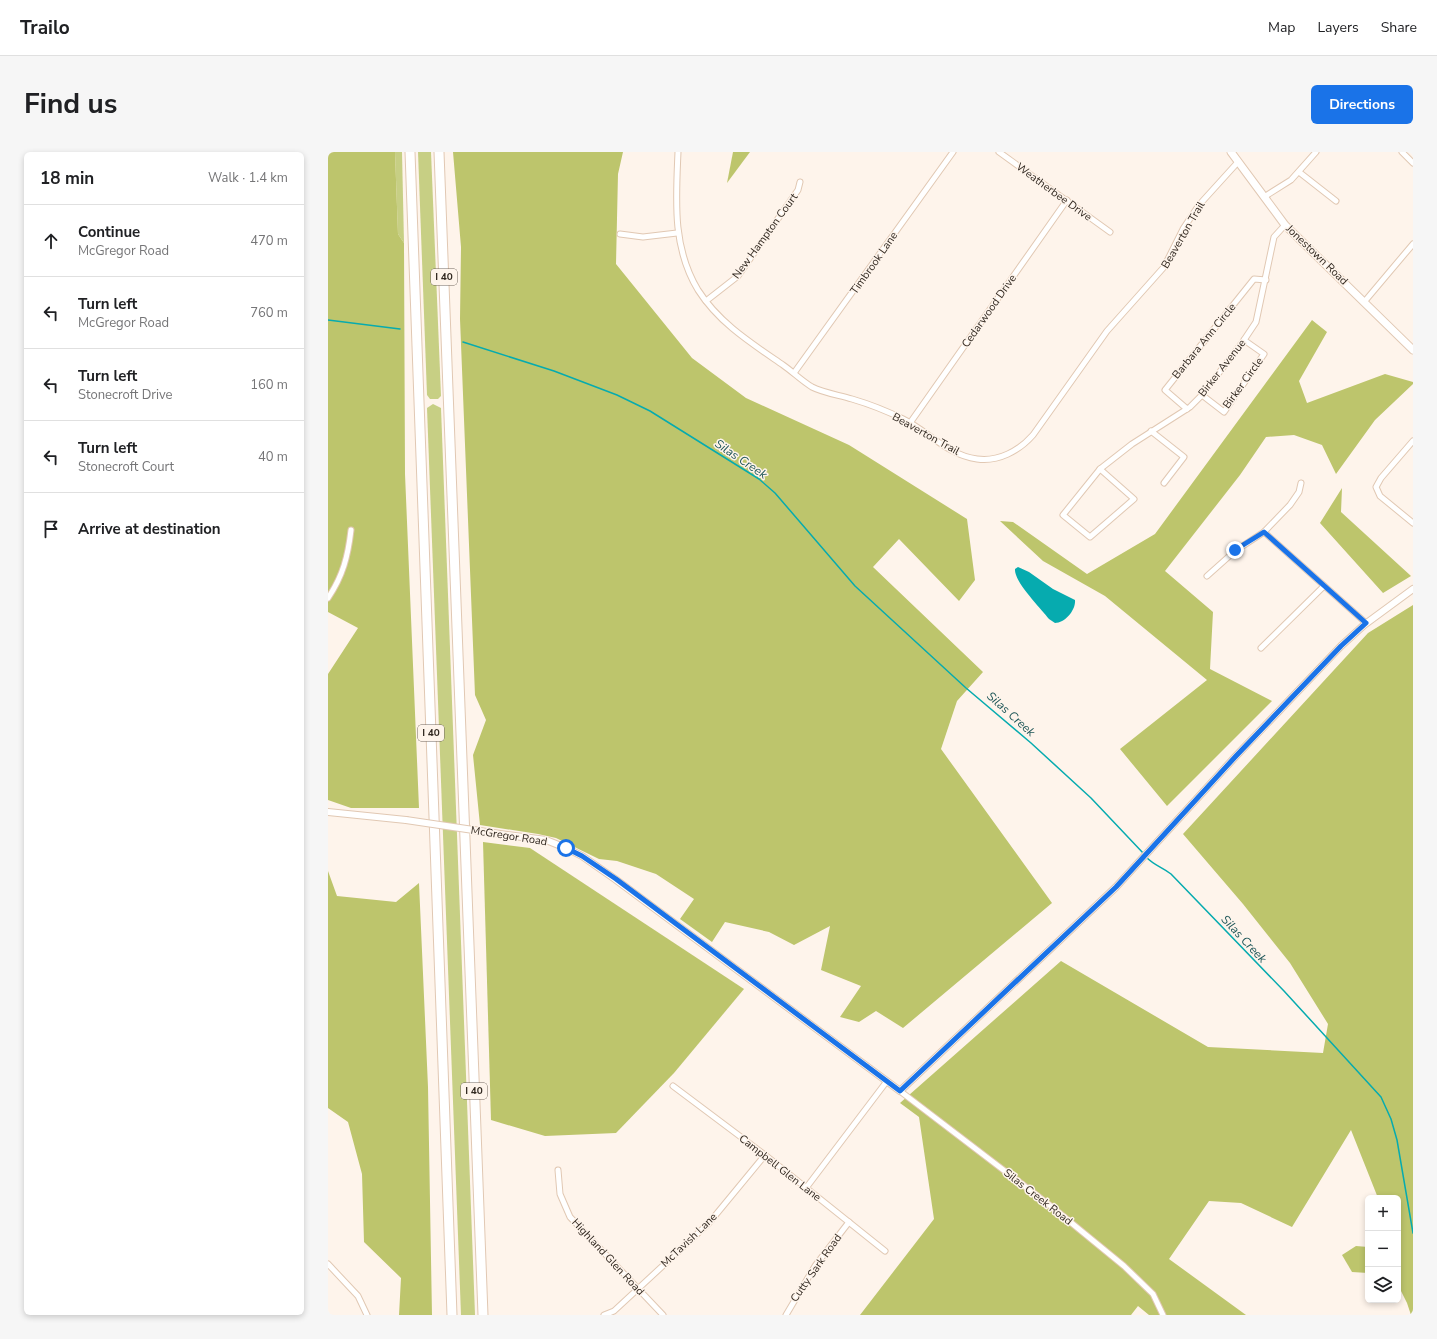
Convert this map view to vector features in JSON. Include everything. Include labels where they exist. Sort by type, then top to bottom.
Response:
[{"type":"highway","name":"I 40","points":[[410,152],[452,1315]]},
{"type":"highway","name":"I 40","points":[[439,152],[483,1315]]},
{"type":"main road","name":"Jonestown Road","points":[[1231,152],[1285,225],[1413,350]]},
{"type":"street","name":"Beaverton Trail","points":[[678,152],[675,207],[677,232],[690,274],[706,301],[718,316],[738,334],[812,386],[854,400],[910,423],[944,446],[976,459],[1002,456],[1019,448],[1033,435],[1107,331],[1156,278],[1173,251],[1198,204],[1238,162]]},
{"type":"street","name":"Timbrook Lane","points":[[794,373],[953,152]]},
{"type":"street","name":"Weatherbee Drive","points":[[998,152],[1110,232]]},
{"type":"street","points":[[1264,197],[1288,182],[1299,172],[1316,152]]},
{"type":"street","points":[[1402,152],[1413,163]]},
{"type":"street","points":[[1299,172],[1336,201]]},
{"type":"street","name":"New Hampton Court","points":[[706,301],[738,276],[798,190],[800,182]]},
{"type":"street","name":"Cedarwood Drive","points":[[910,423],[1067,200]]},
{"type":"street","name":"Birker Avenue","points":[[1100,469],[1134,499],[1090,537],[1062,515],[1100,469],[1111,459],[1186,409],[1202,395],[1256,322],[1274,237],[1285,225]]},
{"type":"street","points":[[620,234],[643,237],[677,232]]},
{"type":"street","points":[[1364,301],[1413,244]]},
{"type":"street","name":"Barbara Ann Circle","points":[[1186,409],[1165,390],[1254,279],[1266,280]]},
{"type":"street","name":"Birker Circle","points":[[1202,395],[1224,412],[1264,354],[1244,340]]},
{"type":"street","points":[[1151,431],[1184,457],[1164,483]]},
{"type":"street","points":[[1413,441],[1381,478],[1376,487],[1380,496],[1413,523]]},
{"type":"street","points":[[1207,576],[1235,550],[1264,532],[1290,505],[1298,492],[1301,483]]},
{"type":"street","points":[[328,598],[341,578],[351,530]]},
{"type":"street","points":[[1264,532],[1366,623]]},
{"type":"street","points":[[1261,648],[1324,586]]},
{"type":"street","points":[[900,1091],[1116,887],[1341,646],[1366,623],[1413,589]]},
{"type":"street","name":"McGregor Road","points":[[328,812],[406,820],[546,840],[582,856],[616,879],[900,1091]]},
{"type":"street","points":[[806,1188],[887,1081]]},
{"type":"street","name":"Campbell Glen Lane","points":[[673,1086],[765,1155],[884,1251]]},
{"type":"street","name":"Silas Creek Road","points":[[900,1091],[1112,1255],[1146,1286],[1157,1301],[1163,1315]]},
{"type":"street","name":"McTavish Lane","points":[[604,1315],[614,1310],[709,1223],[765,1155]]},
{"type":"street","name":"Highland Glen Road","points":[[558,1170],[560,1194],[570,1217],[663,1315]]},
{"type":"street","name":"Cutty Sark Road","points":[[786,1315],[794,1298],[849,1222]]},
{"type":"street","points":[[328,1264],[358,1296],[367,1315]]},
{"type":"green space","points":[[328,152],[395,152],[398,234],[404,243],[405,474],[419,808],[351,808],[328,800],[328,674],[358,628],[328,612]]},
{"type":"green space","points":[[395,152],[402,152],[404,243],[398,234]]},
{"type":"green space","points":[[418,152],[431,152],[441,396],[438,399],[430,399],[427,395]]},
{"type":"green space","points":[[453,152],[623,152],[618,174],[616,264],[692,358],[746,398],[849,445],[967,519],[975,580],[959,601],[899,539],[873,567],[983,672],[957,701],[941,749],[1052,903],[903,1028],[876,1011],[859,1022],[840,1017],[861,986],[821,970],[830,926],[794,945],[769,932],[725,922],[712,942],[680,919],[694,899],[656,874],[617,861],[599,859],[556,838],[480,825],[473,755],[486,720],[475,695],[460,319],[461,247]]},
{"type":"green space","points":[[733,152],[750,152],[727,183]]},
{"type":"green space","points":[[1312,320],[1327,332],[1299,381],[1307,403],[1385,374],[1413,382],[1413,384],[1375,420],[1336,474],[1322,445],[1294,435],[1266,437],[1240,475],[1165,571],[1213,612],[1210,669],[1272,701],[1167,806],[1120,749],[1207,680],[1105,596],[1043,561],[1000,521],[1013,522],[1087,574],[1155,534]]},
{"type":"green space","points":[[433,404],[441,408],[475,1315],[461,1315],[427,408]]},
{"type":"green space","points":[[1342,488],[1341,512],[1411,576],[1383,593],[1320,523]]},
{"type":"green space","points":[[1413,605],[1413,1315],[1411,1315],[1401,1291],[1401,1195],[1377,1195],[1351,1130],[1292,1227],[1241,1203],[1209,1201],[1169,1259],[1246,1315],[1149,1315],[1138,1306],[1131,1315],[860,1315],[934,1219],[919,1117],[900,1103],[1061,961],[1208,1047],[1323,1053],[1328,1024],[1290,963],[1243,904],[1183,834],[1368,633]]},
{"type":"green space","points":[[483,842],[530,848],[744,989],[674,1073],[616,1133],[545,1136],[491,1120]]},
{"type":"green space","points":[[328,871],[337,896],[396,902],[419,883],[428,1087],[432,1315],[399,1315],[401,1278],[364,1242],[362,1174],[348,1122],[328,1108]]},
{"type":"green space","points":[[1356,1246],[1365,1247],[1365,1273],[1352,1272],[1342,1255]]},
{"type":"water","points":[[1018,567],[1029,572],[1053,589],[1075,600],[1072,612],[1059,622],[1055,623],[1049,619],[1023,588],[1016,574],[1015,569]]},
{"type":"waterway","name":"Silas Creek","points":[[328,320],[400,329]]},
{"type":"waterway","name":"Silas Creek","points":[[463,342],[554,371],[617,395],[650,411],[759,479],[775,493],[855,586],[966,688],[1031,743],[1091,798],[1144,854]]},
{"type":"waterway","name":"Silas Creek","points":[[1146,857],[1171,874],[1284,991],[1381,1097],[1391,1119],[1397,1140],[1413,1233]]},
{"type":"route","points":[[566,848],[582,856],[616,879],[900,1091],[1116,887],[1236,756],[1341,646],[1366,623],[1264,532],[1235,550]]}]
